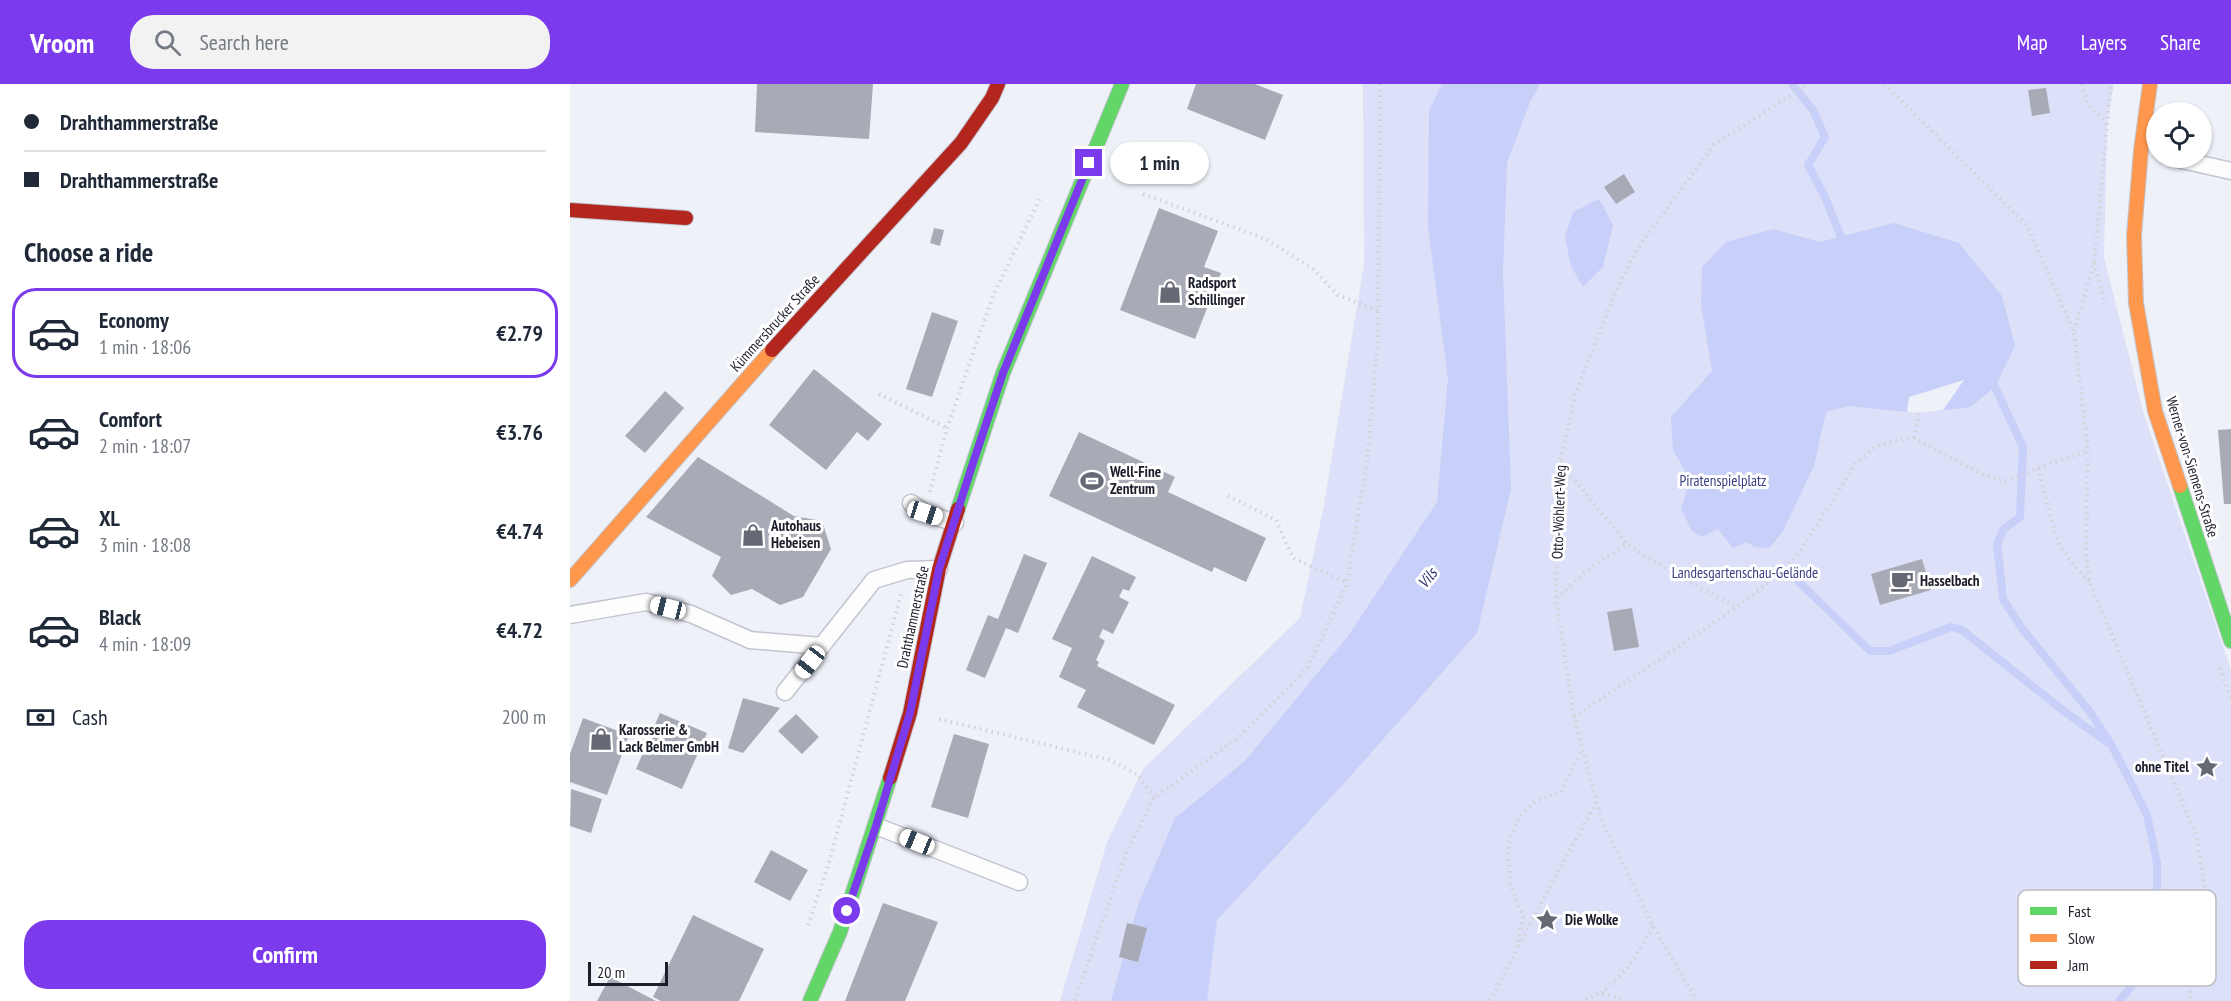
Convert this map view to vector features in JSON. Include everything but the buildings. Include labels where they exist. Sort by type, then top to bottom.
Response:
[{"type":"street","name":"Kümmersbrucker Straße","points":[[570,580],[822,293],[961,143],[992,98],[998,84]]},
{"type":"street","name":"Drahthammerstraße","points":[[810,1001],[840,932],[876,826],[910,713],[939,569],[1003,373],[1122,84]]},
{"type":"street","name":"Werner-von-Siemens-Straße","points":[[2150,84],[2150,102]]},
{"type":"street","name":"Werner-von-Siemens-Straße","points":[[2146,168],[2134,236],[2136,303],[2155,411],[2231,640]]},
{"type":"street","points":[[570,210],[686,218]]},
{"type":"lane","points":[[2212,167],[2231,171]]},
{"type":"lane","points":[[911,503],[925,513],[955,523]]},
{"type":"lane","points":[[785,692],[874,580],[907,570],[939,569]]},
{"type":"lane","points":[[570,615],[646,602],[691,614],[750,640],[822,646]]},
{"type":"lane","points":[[876,826],[1019,882]]},
{"type":"path","points":[[1075,1001],[1126,853],[1154,798],[1239,737],[1306,670],[1346,582],[1367,462],[1378,338],[1380,84]]},
{"type":"path","name":"Otto-Wöhlert-Weg","points":[[1697,1001],[1653,926],[1602,822],[1582,749],[1574,717],[1557,598],[1560,462],[1575,395],[1616,291],[1635,252],[1714,146],[1808,84]]},
{"type":"path","points":[[1885,84],[2027,225],[2074,332],[2088,451],[2086,555],[2090,583],[2197,837],[2205,890]]},
{"type":"path","points":[[2081,84],[2089,106],[2107,124]]},
{"type":"path","points":[[2074,332],[2094,263],[2111,84]]},
{"type":"path","points":[[1143,194],[1266,239],[1313,269],[1338,295],[1378,311]]},
{"type":"path","points":[[879,394],[947,428]]},
{"type":"path","points":[[1914,438],[1919,413]]},
{"type":"path","points":[[1574,717],[1737,607],[1779,574],[1803,547],[1856,463],[1876,446],[1914,438],[1982,474],[2008,481],[2088,451]]},
{"type":"path","points":[[1560,462],[1627,544],[1676,575],[1737,607]]},
{"type":"path","points":[[2036,469],[2057,540],[2073,565],[2090,583]]},
{"type":"path","points":[[1228,496],[1276,520],[1293,558],[1346,582]]},
{"type":"path","points":[[1557,598],[1587,570],[1627,544]]},
{"type":"path","points":[[910,713],[970,725],[1110,760],[1138,775],[1154,798]]},
{"type":"path","points":[[1516,951],[1523,917],[1510,884],[1508,846],[1519,816],[1536,801],[1562,790],[1582,749]]},
{"type":"path","points":[[1490,1001],[1538,906],[1575,843],[1596,801]]},
{"type":"path","points":[[1580,1001],[1601,993],[1629,967],[1653,926]]},
{"type":"path","points":[[2189,1001],[2192,986]]},
{"type":"path","points":[[1601,993],[1626,1001]]},
{"type":"green space","name":"Landesgartenschau-Gelände","points":[[1363,84],[2114,84],[2107,124],[2104,257],[2144,415],[2231,670],[2231,1001],[1060,1001],[1107,842],[1143,769],[1300,618],[1324,505],[1364,265]]},
{"type":"water","name":"Vils","points":[[1442,84],[1540,84],[1530,102],[1507,163],[1503,272],[1511,489],[1477,633],[1348,779],[1217,920],[1207,1001],[1111,1001],[1138,905],[1175,818],[1245,761],[1348,636],[1437,502],[1448,379],[1428,227],[1429,111]]},
{"type":"water","points":[[1599,199],[1613,225],[1603,267],[1583,287],[1571,266],[1565,237],[1573,212]]},
{"type":"water","points":[[1894,223],[1959,243],[2002,296],[2015,346],[1995,387],[1970,407],[1919,413],[1848,406],[1826,412],[1814,466],[1782,533],[1769,548],[1755,547],[1746,542],[1733,548],[1718,529],[1702,537],[1692,531],[1681,509],[1690,480],[1673,450],[1671,417],[1712,371],[1701,304],[1702,267],[1726,242],[1774,229],[1820,242]]},
{"type":"pier","points":[[1964,380],[1943,410],[1907,412],[1909,397]]},
{"type":"waterway","points":[[1792,84],[1813,110],[1825,137],[1808,165],[1824,195],[1841,237]]},
{"type":"waterway","points":[[1995,387],[2023,447],[2020,517],[2004,529],[1997,544],[2003,599],[2021,627],[2090,712],[2112,746],[2147,815],[2157,863],[2157,890]]},
{"type":"waterway","points":[[1799,582],[1870,651],[1889,651],[1951,627],[1962,630],[2065,712],[2107,742]]},
{"type":"waterway","points":[[2119,1001],[2132,986]]},
{"type":"traffic: fast","points":[[958,509],[1003,373],[1122,84]]},
{"type":"traffic: fast","points":[[2180,486],[2231,641]]},
{"type":"traffic: fast","points":[[810,1001],[840,932],[890,778]]},
{"type":"traffic: slow","points":[[2150,84],[2141,150],[2134,236],[2136,303],[2155,411],[2180,486]]},
{"type":"traffic: slow","points":[[570,580],[772,350]]},
{"type":"traffic: jam","points":[[772,350],[961,143],[992,98],[998,84]]},
{"type":"traffic: jam","points":[[570,210],[686,218]]},
{"type":"traffic: jam","points":[[890,778],[910,713],[939,569],[958,509]]},
{"type":"place","name":"Radsport Schillinger","points":[[1170,292]]},
{"type":"place","name":"Well-Fine Zentrum","points":[[1092,481]]},
{"type":"place","name":"Autohaus Hebeisen","points":[[753,535]]},
{"type":"place","name":"Hasselbach","points":[[1902,581]]},
{"type":"place","name":"Karosserie & Lack Belmer GmbH","points":[[601,739]]},
{"type":"place","name":"ohne Titel","points":[[2207,767]]},
{"type":"place","name":"Die Wolke","points":[[1547,920]]},
{"type":"route","points":[[847,911],[876,826],[910,713],[939,569],[972,466],[1003,373],[1089,163]]},
{"type":"park label","name":"Piratenspielplatz","points":[[1723,481]]}]
